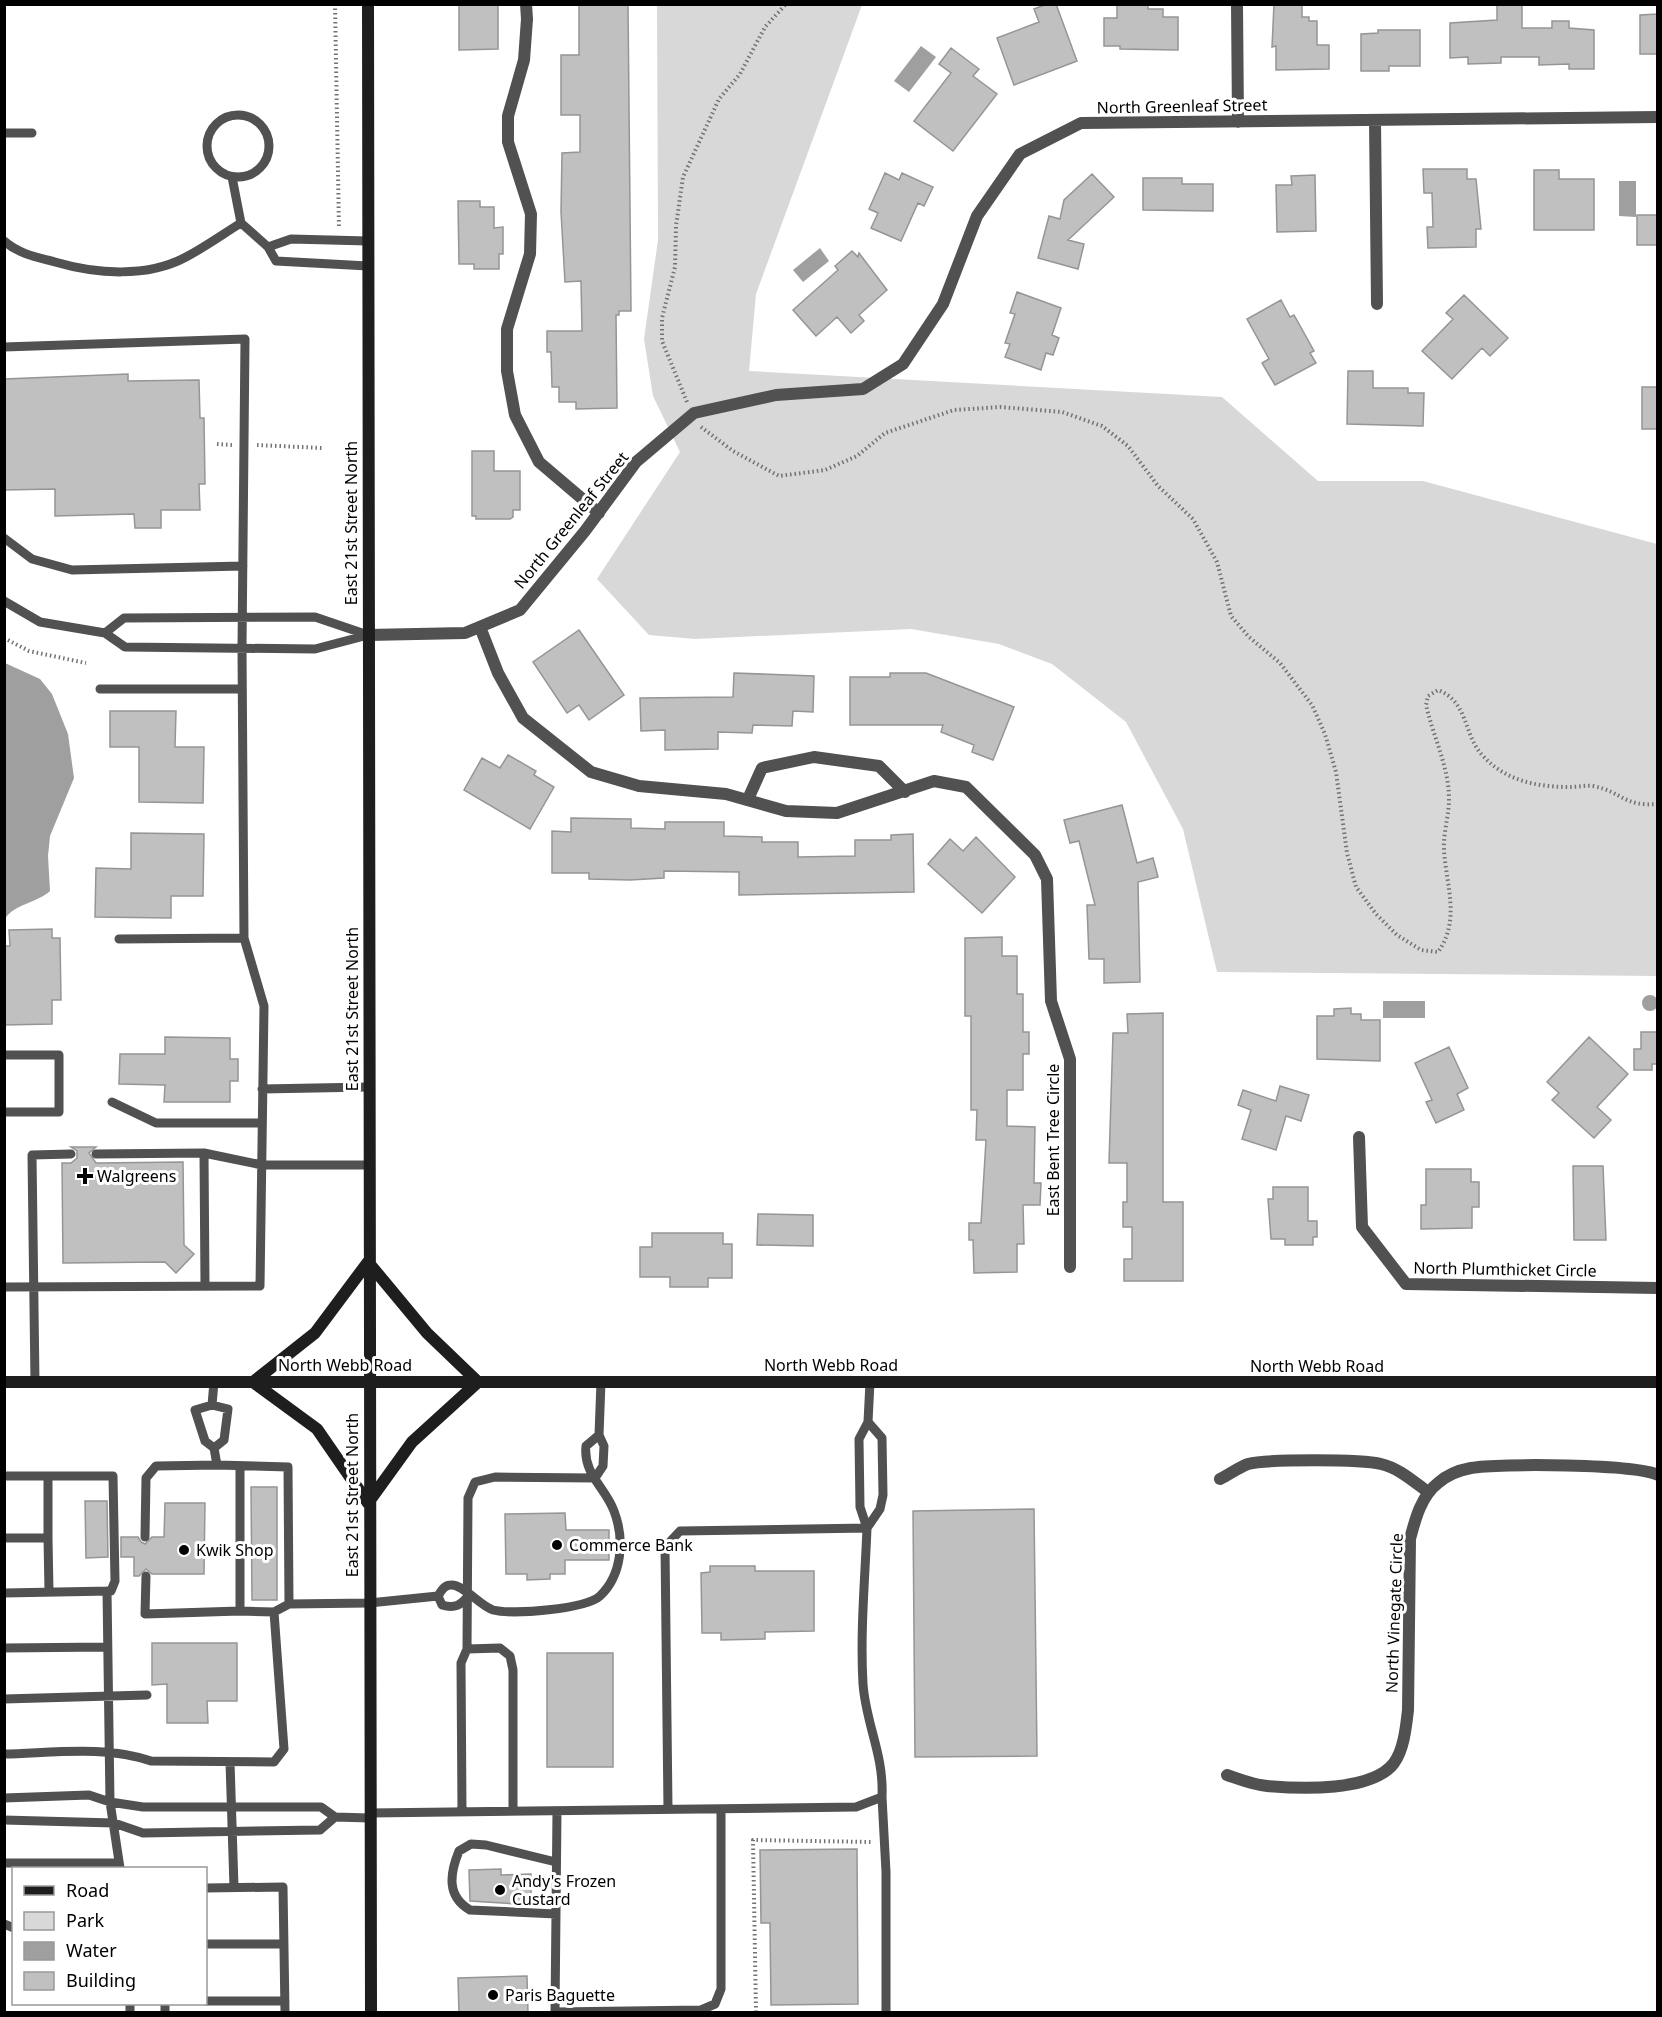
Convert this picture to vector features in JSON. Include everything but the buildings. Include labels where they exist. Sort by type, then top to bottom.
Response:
[{"type":"main road","name":"East 21st Street North","points":[[368,4],[368,1503],[371,2013]]},
{"type":"main road","points":[[368,1262],[427,1333],[478,1382],[412,1442],[368,1503],[317,1429],[253,1382],[315,1333],[368,1262]]},
{"type":"main road","name":"North Webb Road","points":[[4,1382],[1658,1382]]},
{"type":"street","points":[[526,4],[524,60],[508,116],[508,142],[531,214],[530,254],[507,329],[507,371],[515,415],[539,462],[599,513]]},
{"type":"street","points":[[1237,4],[1238,122]]},
{"type":"street","name":"North Greenleaf Street","points":[[368,635],[465,633],[520,610],[599,513],[636,462],[694,413],[776,395],[863,389],[903,364],[943,304],[977,216],[1020,154],[1082,123],[1658,117]]},
{"type":"street","points":[[1375,120],[1377,304]]},
{"type":"street","name":"East Bent Tree Circle","points":[[480,627],[498,673],[523,718],[591,772],[639,786],[726,794],[786,811],[837,813],[934,781],[966,787],[1035,855],[1047,879],[1051,1001],[1070,1059],[1070,1267]]},
{"type":"street","points":[[748,799],[762,768],[814,757],[879,766],[905,792]]},
{"type":"street","name":"North Plumthicket Circle","points":[[1359,1137],[1362,1227],[1406,1284],[1658,1288]]},
{"type":"street","points":[[1220,1479],[1248,1464],[1274,1461],[1360,1462],[1382,1464],[1399,1472],[1428,1492]]},
{"type":"street","name":"North Vinegate Circle","points":[[1227,1775],[1265,1786],[1346,1786],[1377,1777],[1394,1762],[1405,1735],[1408,1710],[1410,1539],[1416,1516],[1428,1492],[1437,1483],[1452,1474],[1472,1468],[1561,1466],[1628,1468],[1658,1475]]},
{"type":"lane","points":[[232,177],[253,173],[267,157],[268,138],[256,121],[246,117],[225,118],[209,134],[207,145],[213,165],[232,177],[241,223],[268,247],[276,261],[286,264],[368,266]]},
{"type":"lane","points":[[4,133],[32,133]]},
{"type":"lane","points":[[4,241],[16,251],[68,266],[119,271],[152,268],[184,258],[241,223]]},
{"type":"lane","points":[[268,247],[284,239],[368,241]]},
{"type":"lane","points":[[4,347],[245,339],[242,648],[244,938],[264,1006],[260,1286],[4,1287]]},
{"type":"lane","points":[[4,538],[32,559],[72,570],[243,566]]},
{"type":"lane","points":[[4,601],[40,622],[105,633],[125,647],[315,649],[368,635]]},
{"type":"lane","points":[[105,633],[124,618],[315,617],[368,635]]},
{"type":"lane","points":[[100,689],[242,689]]},
{"type":"lane","points":[[119,939],[244,938]]},
{"type":"lane","points":[[4,1055],[59,1055],[59,1112],[4,1112]]},
{"type":"lane","points":[[262,1089],[368,1087]]},
{"type":"lane","points":[[112,1102],[156,1124],[262,1124]]},
{"type":"lane","points":[[96,1154],[204,1153],[262,1165],[368,1165]]},
{"type":"lane","points":[[204,1153],[205,1286]]},
{"type":"lane","points":[[35,1382],[32,1155],[71,1154]]},
{"type":"lane","points":[[212,1405],[214,1382]]},
{"type":"lane","points":[[595,1478],[603,1466],[603,1446],[599,1436],[601,1382]]},
{"type":"lane","points":[[870,1382],[868,1422],[859,1439],[860,1507],[867,1528],[863,1685],[870,1726],[881,1761],[886,1872],[885,2013]]},
{"type":"lane","points":[[214,1448],[224,1440],[228,1409],[212,1405],[195,1410],[205,1441],[214,1448],[217,1465]]},
{"type":"lane","points":[[867,1528],[880,1509],[883,1495],[882,1438],[868,1422]]},
{"type":"lane","points":[[438,1596],[444,1587],[452,1585],[461,1587],[468,1596],[493,1610],[569,1607],[595,1601],[611,1585],[619,1568],[619,1532],[614,1511],[585,1461],[586,1446],[599,1436]]},
{"type":"lane","points":[[145,1537],[146,1478],[156,1466],[288,1467],[289,1604]]},
{"type":"lane","points":[[240,1466],[240,1611]]},
{"type":"lane","points":[[4,1476],[113,1476],[115,1581],[111,1592],[4,1593]]},
{"type":"lane","points":[[48,1476],[49,1592]]},
{"type":"lane","points":[[462,1812],[461,1663],[467,1649],[468,1498],[475,1482],[495,1477],[595,1478]]},
{"type":"lane","points":[[240,1507],[251,1507]]},
{"type":"lane","points":[[277,1507],[288,1508]]},
{"type":"lane","points":[[668,1809],[665,1547],[680,1531],[867,1528]]},
{"type":"lane","points":[[240,1533],[252,1533]]},
{"type":"lane","points":[[277,1533],[288,1533]]},
{"type":"lane","points":[[4,1538],[48,1538]]},
{"type":"lane","points":[[240,1557],[252,1556]]},
{"type":"lane","points":[[277,1556],[289,1556]]},
{"type":"lane","points":[[146,1576],[145,1614],[274,1612],[289,1604],[369,1603],[438,1596]]},
{"type":"lane","points":[[277,1581],[289,1580]]},
{"type":"lane","points":[[240,1581],[252,1581]]},
{"type":"lane","points":[[4,1863],[120,1866],[110,1802],[106,1592]]},
{"type":"lane","points":[[438,1596],[442,1605],[450,1607],[461,1605],[468,1596]]},
{"type":"lane","points":[[4,1754],[109,1752],[135,1755],[151,1761],[274,1762],[284,1749],[274,1612]]},
{"type":"lane","points":[[4,1648],[107,1647]]},
{"type":"lane","points":[[467,1649],[500,1648],[510,1656],[513,1670],[513,1811]]},
{"type":"lane","points":[[4,1699],[147,1695]]},
{"type":"lane","points":[[230,1761],[234,1887]]},
{"type":"lane","points":[[4,1798],[89,1795],[110,1802],[143,1807],[321,1807],[335,1817],[513,1811],[856,1807],[882,1797]]},
{"type":"lane","points":[[557,1811],[555,2012],[701,2010],[715,2004],[721,1989],[721,1809]]},
{"type":"lane","points":[[4,1820],[114,1823],[143,1833],[320,1830],[335,1817]]},
{"type":"lane","points":[[556,1862],[486,1845],[471,1844],[459,1851],[451,1880],[453,1893],[461,1905],[470,1910],[556,1914]]},
{"type":"lane","points":[[207,1888],[283,1887],[285,2013]]},
{"type":"lane","points":[[207,1944],[284,1944]]},
{"type":"lane","points":[[207,2001],[285,2001]]},
{"type":"path","points":[[335,4],[340,240]]},
{"type":"path","points":[[786,4],[765,27],[740,74],[719,99],[683,177],[676,226],[675,267],[662,318],[662,341],[680,390],[702,429],[733,451],[779,477],[825,470],[857,456],[885,433],[954,410],[1001,407],[1062,412],[1102,426],[1128,446],[1158,486],[1193,519],[1217,562],[1231,616],[1249,637],[1281,663],[1312,705],[1325,734],[1336,772],[1347,853],[1356,887],[1376,914],[1397,935],[1421,950],[1438,952],[1451,926],[1451,895],[1444,849],[1449,798],[1426,705],[1428,696],[1438,690],[1456,700],[1480,754],[1498,770],[1521,782],[1547,786],[1591,785],[1611,791],[1638,806],[1658,804]]},
{"type":"path","points":[[217,444],[322,448]]},
{"type":"path","points":[[4,638],[29,651],[86,663]]},
{"type":"path","points":[[756,2013],[753,1840],[871,1842],[871,1853]]},
{"type":"green space","points":[[657,5],[862,5],[756,294],[749,371],[1222,397],[1318,481],[1423,481],[1657,544],[1657,976],[1217,972],[1183,829],[1126,722],[1052,664],[999,644],[911,629],[695,639],[649,635],[597,579],[680,452],[653,396],[644,339],[658,240]]},
{"type":"water","points":[[921,46],[936,57],[909,92],[894,81]]},
{"type":"water","points":[[1619,181],[1636,181],[1636,217],[1619,216]]},
{"type":"water","points":[[820,248],[829,261],[803,282],[793,270]]},
{"type":"water","points":[[5,663],[40,679],[52,694],[68,734],[74,778],[50,836],[48,856],[50,891],[14,910],[5,919]]},
{"type":"water","points":[[1647,995],[1653,995],[1658,1003],[1656,1009],[1647,1011],[1642,1006],[1642,1000]]},
{"type":"water","points":[[1383,1001],[1425,1001],[1425,1018],[1383,1018]]},
{"type":"place","name":"Walgreens","points":[[85,1176]]},
{"type":"place","name":"Commerce Bank","points":[[557,1545]]},
{"type":"place","name":"Kwik Shop","points":[[184,1550]]},
{"type":"place","name":"Andy's Frozen Custard","points":[[500,1890]]},
{"type":"place","name":"Paris Baguette","points":[[493,1995]]}]
